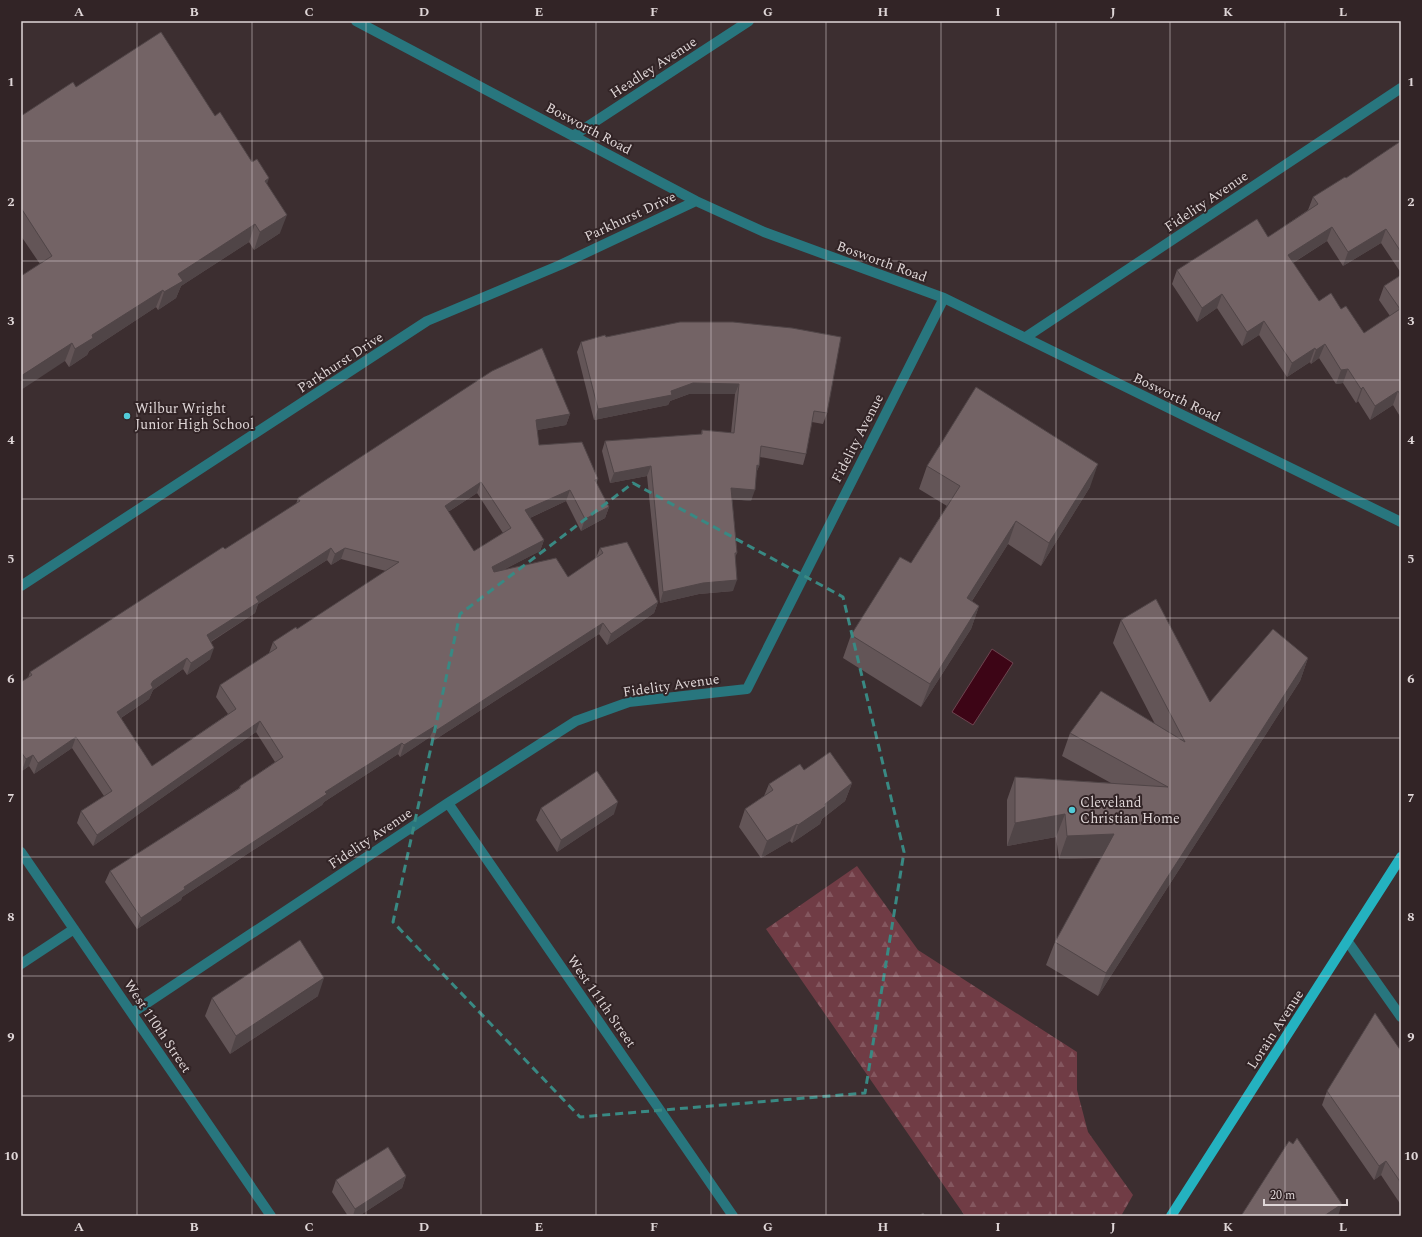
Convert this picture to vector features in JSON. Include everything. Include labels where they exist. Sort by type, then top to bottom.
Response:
[{"type":"main road","name":"Lorain Avenue","points":[[1171,1216],[1348,942],[1401,857]]},
{"type":"street","name":"Bosworth Road","points":[[356,21],[696,201],[764,232],[944,298],[1401,522]]},
{"type":"street","name":"Headley Avenue","points":[[572,136],[749,21]]},
{"type":"street","name":"Fidelity Avenue","points":[[1026,337],[1401,88]]},
{"type":"street","name":"Parkhurst Drive","points":[[21,586],[428,321],[560,265],[696,201]]},
{"type":"street","name":"Fidelity Avenue","points":[[132,1013],[448,803],[576,721],[629,702],[747,689],[944,298]]},
{"type":"street","name":"West 111th Street","points":[[448,803],[733,1216]]},
{"type":"street","name":"West 110th Street","points":[[21,852],[271,1216]]},
{"type":"street","points":[[21,964],[74,929]]},
{"type":"street","points":[[1348,942],[1401,1017]]},
{"type":"highlighted area","points":[[633,483],[843,597],[904,852],[865,1093],[580,1117],[393,922],[460,614]]},
{"type":"green space","points":[[857,866],[918,950],[1077,1052],[1077,1090],[1088,1132],[1133,1195],[1121,1216],[965,1216],[766,929]]},
{"type":"shaded area","points":[[992,649],[1013,663],[973,725],[952,712]]},
{"type":"building","points":[[161,32],[215,116],[220,112],[252,162],[257,159],[269,178],[265,181],[287,215],[260,232],[255,224],[178,274],[183,281],[164,292],[163,290],[92,335],[93,338],[75,349],[72,343],[21,376],[21,276],[52,256],[21,208],[21,116],[73,82],[76,87]]},
{"type":"building","points":[[1401,141],[1401,252],[1386,229],[1348,252],[1332,227],[1288,255],[1319,301],[1331,293],[1341,309],[1346,306],[1364,333],[1400,309],[1384,286],[1401,275],[1401,396],[1398,391],[1375,406],[1363,387],[1361,389],[1348,369],[1341,370],[1325,344],[1316,350],[1315,348],[1292,363],[1264,321],[1247,332],[1222,294],[1202,308],[1177,270],[1257,219],[1268,237],[1318,204],[1313,197],[1345,177],[1346,178]]},
{"type":"building","points":[[680,322],[733,322],[792,328],[841,337],[827,413],[814,411],[806,454],[761,446],[759,466],[757,465],[755,490],[731,488],[737,553],[735,553],[737,580],[703,583],[663,592],[651,466],[614,473],[605,441],[702,434],[702,430],[734,433],[739,384],[693,383],[671,391],[672,395],[598,409],[581,342],[605,335],[606,337]]},
{"type":"building","points":[[542,348],[570,414],[536,420],[539,445],[582,442],[598,479],[595,480],[609,507],[585,519],[570,490],[525,510],[544,540],[492,567],[494,572],[556,558],[568,577],[603,553],[600,548],[627,542],[658,602],[611,634],[603,623],[437,730],[435,726],[404,745],[402,743],[325,792],[327,794],[184,887],[185,889],[141,918],[110,871],[240,788],[240,786],[283,757],[260,721],[97,835],[81,811],[112,791],[76,737],[38,763],[33,755],[26,759],[21,752],[21,682],[32,675],[30,672],[223,547],[225,549],[300,501],[298,498],[492,371]],"holes":[[[481,482],[511,528],[474,551],[445,506]],[[331,548],[335,554],[345,548],[399,562],[297,629],[296,627],[273,642],[277,648],[220,685],[236,709],[152,766],[117,712],[153,688],[151,684],[153,681],[187,658],[191,663],[214,648],[207,635],[259,602],[256,597]]]},
{"type":"building","points":[[976,387],[1098,464],[1049,543],[1016,521],[967,598],[979,606],[930,684],[851,635],[900,557],[911,563],[960,486],[927,466]]},
{"type":"building","name":"Cleveland Christian Home","points":[[1156,599],[1210,702],[1273,629],[1308,658],[1106,973],[1055,942],[1114,834],[1067,836],[1065,814],[1015,823],[1015,777],[1168,787],[1070,733],[1101,691],[1185,742],[1121,620]]},
{"type":"building","points":[[830,752],[852,783],[825,804],[826,806],[798,825],[797,824],[767,841],[745,809],[773,790],[769,784],[800,764],[804,770]]},
{"type":"building","points":[[597,771],[618,802],[561,840],[541,808]]},
{"type":"building","points":[[300,940],[324,978],[236,1036],[212,998]]},
{"type":"building","points":[[1375,1013],[1401,1051],[1401,1183],[1386,1161],[1379,1166],[1327,1091]]},
{"type":"building","points":[[1297,1138],[1342,1204],[1324,1216],[1241,1216],[1289,1141],[1293,1144]]},
{"type":"building","points":[[388,1147],[406,1176],[355,1209],[336,1180]]},
{"type":"place","name":"Wilbur Wright Junior High School","points":[[127,416]]},
{"type":"place","name":"Cleveland Christian Home","points":[[1072,810]]}]
